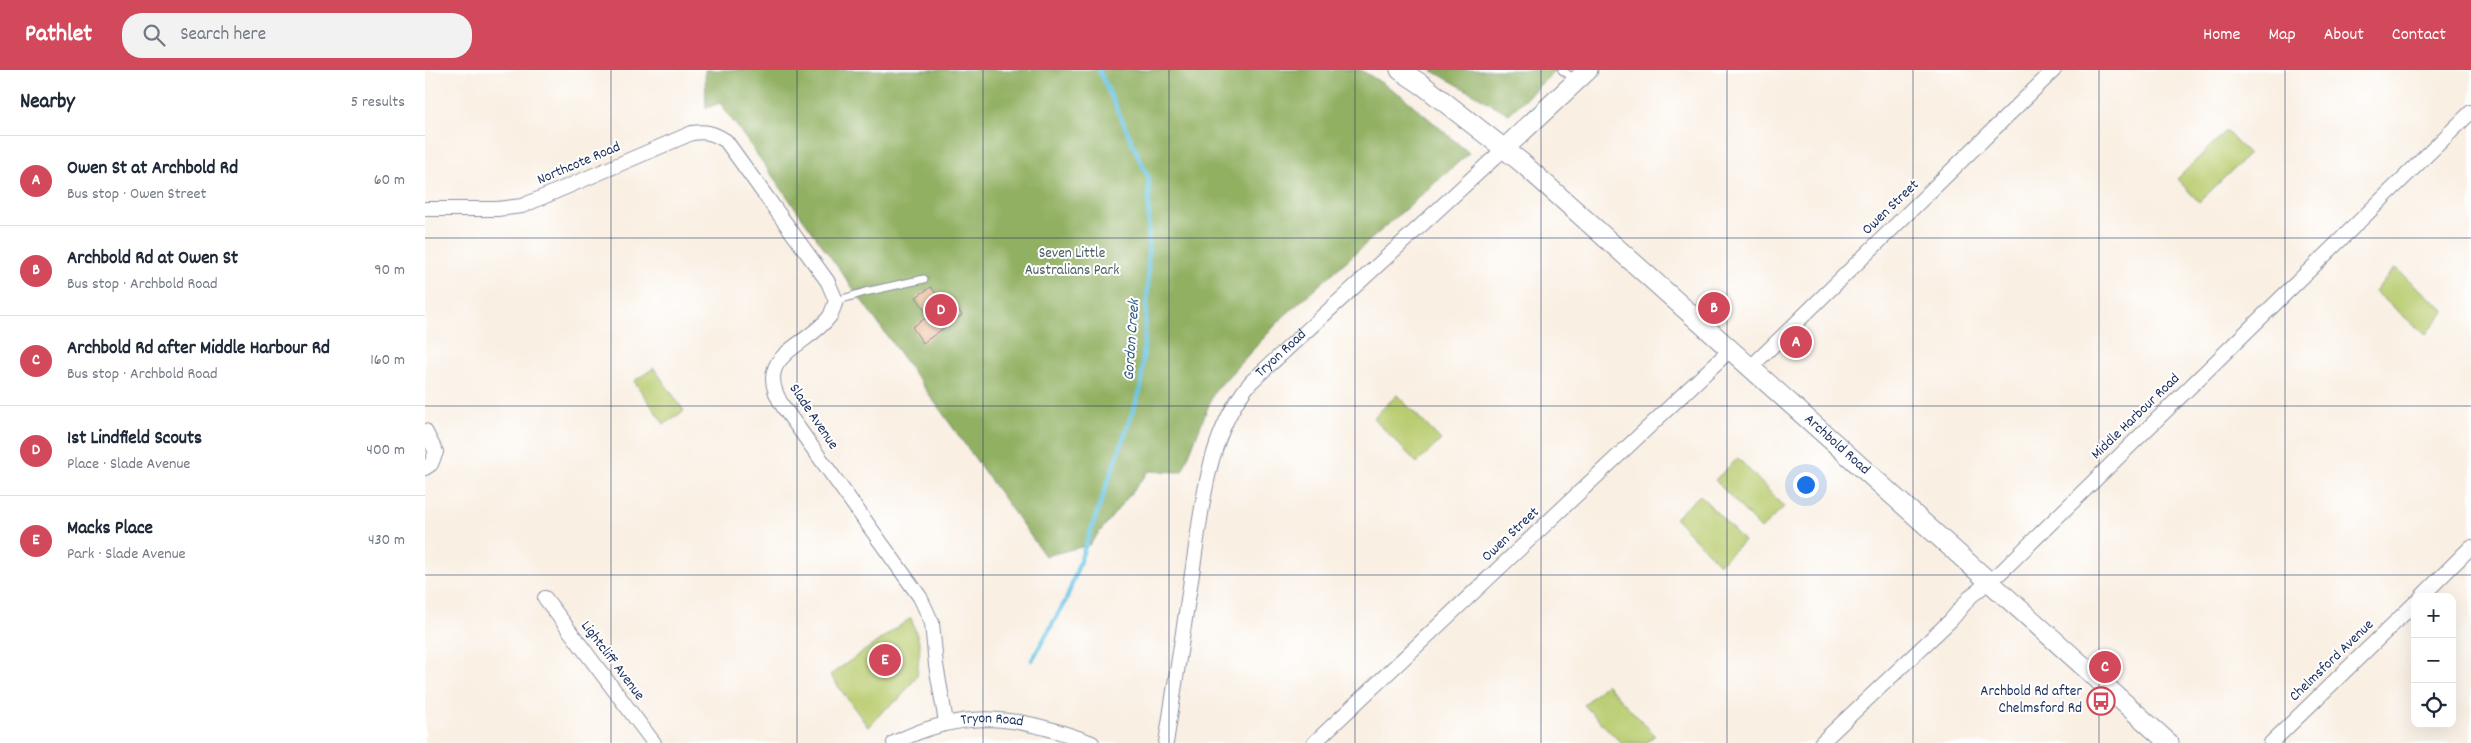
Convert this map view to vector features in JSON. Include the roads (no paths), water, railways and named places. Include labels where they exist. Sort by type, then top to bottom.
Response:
[{"type":"main road","name":"Archbold Road","points":[[1400,70],[1505,148],[1987,582],[2169,743]]},
{"type":"main road","name":"Tryon Road","points":[[1505,148],[1575,74]]},
{"type":"street","name":"Owen Street","points":[[1750,368],[2054,70]]},
{"type":"street","name":"Middle Harbour Road","points":[[1821,743],[1987,582],[2000,573],[2471,112]]},
{"type":"street","name":"Northcote Road","points":[[425,209],[497,209],[522,206],[692,133],[705,131],[717,135],[736,152],[828,282],[836,302]]},
{"type":"street","name":"Tryon Road","points":[[1166,743],[1207,479],[1223,425],[1230,409],[1251,382],[1505,148]]},
{"type":"street","name":"Slade Avenue","points":[[836,302],[830,315],[821,326],[787,351],[778,361],[773,384],[784,408],[920,597],[932,623],[936,665],[946,722]]},
{"type":"street","name":"Owen Street","points":[[1314,743],[1730,350]]},
{"type":"street","points":[[425,431],[435,452],[431,464],[425,468]]},
{"type":"street","points":[[2425,593],[2471,547]]},
{"type":"street","name":"Lightcliff Avenue","points":[[545,598],[654,743]]},
{"type":"street","name":"Chelmsford Avenue","points":[[2271,743],[2411,606]]},
{"type":"street","name":"Tryon Road","points":[[894,743],[914,733],[946,722],[974,720],[1032,723],[1092,743]]},
{"type":"lane","points":[[836,302],[865,292],[924,278]]},
{"type":"waterway","name":"Gordon Creek","points":[[1032,660],[1067,598],[1141,388],[1148,286],[1149,179],[1099,70]]},
{"type":"place","name":"Archbold Rd at Owen St","points":[[1714,308]]},
{"type":"place","name":"1st Lindfield Scouts","points":[[941,310]]},
{"type":"place","name":"Owen St at Archbold Rd","points":[[1796,342]]},
{"type":"place","name":"Macks Place","points":[[885,660]]},
{"type":"place","name":"Archbold Rd after Middle Harbour Rd","points":[[2105,667]]},
{"type":"place","name":"Archbold Rd after Chelmsford Rd","points":[[2101,701]]},
{"type":"park label","name":"Seven Little Australians Park","points":[[1072,262]]}]
